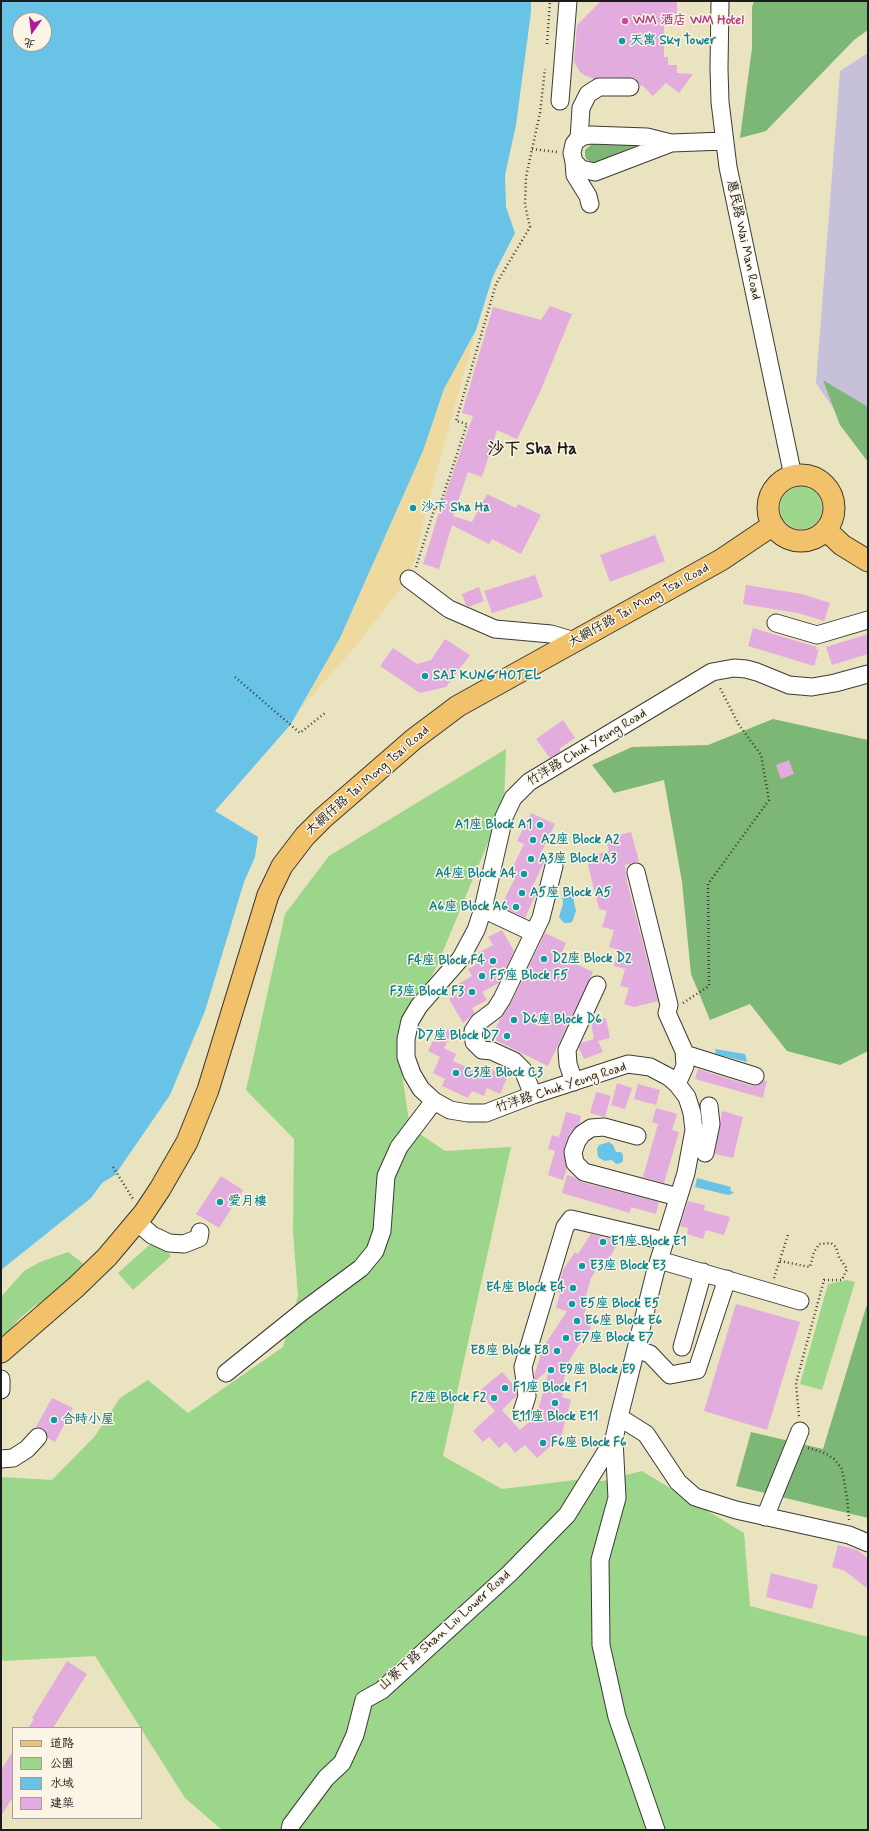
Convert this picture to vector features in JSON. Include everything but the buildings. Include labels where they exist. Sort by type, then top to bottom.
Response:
[{"type":"main road","points":[[804,475],[823,483],[834,500],[832,521],[826,530],[819,536],[809,540],[799,541],[789,539],[773,526],[769,516],[768,506],[770,496],[776,487],[784,480],[793,476],[804,475]]},
{"type":"main road","name":"大網仔路 Tai Mong Tsai Road","points":[[1,1352],[76,1287],[107,1257],[141,1218],[160,1189],[187,1142],[201,1109],[214,1073],[268,895],[282,866],[293,851],[323,818],[445,715],[470,699],[721,560],[773,526]]},
{"type":"main road","points":[[826,530],[842,545],[868,561]]},
{"type":"street","points":[[560,101],[568,1]]},
{"type":"street","name":"惠民路 Wai Man Road","points":[[720,1],[719,69],[724,141],[733,200],[793,476]]},
{"type":"street","points":[[599,171],[593,178],[589,200],[575,175],[575,151],[581,108],[588,94],[599,87],[630,87]]},
{"type":"street","points":[[575,151],[590,135],[640,136],[671,143],[724,141]]},
{"type":"street","points":[[575,151],[585,171],[599,171],[671,143]]},
{"type":"street","points":[[409,579],[449,609],[495,629],[551,634],[575,641]]},
{"type":"street","points":[[776,623],[817,635],[868,620]]},
{"type":"street","name":"竹洋路 Chuk Yeung Road","points":[[656,1830],[617,1717],[601,1645],[600,1560],[617,1498],[614,1438],[659,1260],[686,1173],[694,1130],[692,1113],[686,1097],[677,1084],[664,1074],[650,1067],[628,1064],[533,1095],[486,1113],[468,1114],[450,1110],[434,1101],[421,1089],[406,1057],[406,1039],[410,1021],[419,1006],[461,958],[476,930],[484,909],[504,817],[513,798],[520,789],[529,782],[712,672],[723,669],[746,669],[789,685],[812,687],[836,683],[868,674]]},
{"type":"street","points":[[533,1095],[523,1070],[514,1061],[492,1051],[482,1050],[474,1042],[473,1031],[479,1022],[490,1015],[499,1005],[541,918],[554,866]]},
{"type":"street","points":[[636,872],[668,1009],[684,1054],[685,1066],[677,1084]]},
{"type":"street","points":[[484,909],[534,932]]},
{"type":"street","points":[[574,1082],[568,1064],[567,1050],[597,985]]},
{"type":"street","points":[[684,1054],[755,1076]]},
{"type":"street","points":[[226,1374],[309,1306],[361,1268],[375,1251],[382,1231],[386,1176],[399,1148],[434,1101]]},
{"type":"street","points":[[705,1153],[711,1124],[709,1106]]},
{"type":"street","points":[[694,1130],[711,1124]]},
{"type":"street","points":[[637,1136],[604,1127],[591,1128],[582,1134],[577,1141],[573,1152],[575,1164],[584,1172],[678,1197]]},
{"type":"street","points":[[141,1218],[152,1235],[169,1243],[184,1244],[199,1238],[200,1232]]},
{"type":"street","points":[[522,1412],[527,1396],[523,1367],[564,1227],[571,1219],[665,1241]]},
{"type":"street","points":[[659,1260],[704,1272],[800,1302]]},
{"type":"street","points":[[682,1347],[704,1272]]},
{"type":"street","points":[[636,1349],[650,1354],[670,1375],[697,1370],[727,1279]]},
{"type":"street","points":[[1,1379],[1,1390]]},
{"type":"street","points":[[619,1417],[646,1434],[678,1482],[694,1497],[736,1510],[849,1535],[868,1543]]},
{"type":"street","points":[[1,1459],[13,1458],[27,1449],[38,1437]]},
{"type":"street","name":"山寮下路 Shan Liu Lower Road","points":[[290,1830],[291,1825],[326,1778],[342,1763],[355,1736],[364,1700],[382,1690],[509,1574],[567,1516],[614,1438]]},
{"type":"street","points":[[765,1517],[797,1438]]},
{"type":"path","points":[[547,47],[550,1]]},
{"type":"path","points":[[409,579],[418,564],[435,507],[439,508],[467,424],[456,421],[496,284],[530,227],[525,205],[525,185],[540,113],[546,62]]},
{"type":"path","points":[[532,149],[575,151]]},
{"type":"path","points":[[668,1009],[709,986],[708,884],[769,800],[761,755],[738,725],[712,672]]},
{"type":"path","points":[[235,677],[300,733],[325,713]]},
{"type":"path","points":[[113,1167],[138,1206],[141,1218]]},
{"type":"path","points":[[769,1292],[788,1235]]},
{"type":"path","points":[[780,1261],[810,1267],[814,1252],[819,1244],[831,1243],[836,1247],[839,1257],[847,1268],[842,1280],[824,1280],[796,1383],[797,1438],[834,1459],[842,1469],[847,1498],[849,1535]]},
{"type":"shaded area","points":[[868,53],[868,458],[816,383],[840,71]]},
{"type":"green space","points":[[754,1],[868,1],[868,30],[854,40],[766,131],[740,138],[752,48],[752,7]]},
{"type":"green space","points":[[593,143],[640,144],[597,162],[592,162],[586,159],[585,150]]},
{"type":"green space","points":[[823,380],[868,407],[868,462],[840,425]]},
{"type":"green space","points":[[797,487],[805,487],[813,490],[819,496],[822,508],[819,520],[813,526],[805,529],[797,529],[789,526],[783,520],[780,512],[780,504],[783,496],[789,490]]},
{"type":"green space","points":[[773,719],[868,740],[868,1051],[840,1065],[787,1051],[750,1004],[710,1020],[691,974],[682,882],[664,780],[614,793],[592,765],[632,747],[708,745]]},
{"type":"green space","points":[[506,749],[504,804],[436,968],[397,1041],[410,1127],[445,1151],[511,1147],[443,1456],[502,1489],[575,1480],[602,1481],[642,1471],[744,1533],[750,1606],[868,1637],[868,1830],[222,1830],[185,1798],[142,1730],[142,1727],[140,1727],[95,1656],[4,1661],[1,1659],[1,1477],[52,1480],[95,1436],[120,1398],[148,1380],[188,1413],[283,1347],[298,1296],[293,1233],[294,1139],[246,1090],[285,914],[329,856]]},
{"type":"green space","points":[[156,1239],[171,1256],[133,1290],[118,1273]]},
{"type":"green space","points":[[68,1252],[88,1267],[71,1284],[33,1307],[18,1320],[1,1342],[1,1297],[24,1271],[40,1262]]},
{"type":"green space","points":[[847,1280],[855,1282],[822,1390],[800,1384],[828,1284]]},
{"type":"green space","points":[[868,1301],[868,1518],[736,1486],[751,1432],[823,1449]]},
{"type":"sand","name":"沙下 Sha Ha","points":[[476,330],[432,488],[414,562],[398,592],[354,648],[301,708],[340,638],[423,451],[444,389]]},
{"type":"water","points":[[1,1],[531,1],[531,12],[516,125],[505,175],[506,207],[515,233],[493,276],[476,330],[444,389],[423,451],[340,638],[291,724],[215,811],[258,837],[255,857],[244,882],[205,1011],[170,1095],[115,1175],[102,1183],[91,1198],[1,1270]]},
{"type":"water","points":[[567,889],[572,893],[576,911],[572,922],[564,923],[559,917],[563,904],[562,892]]},
{"type":"water","points":[[715,1049],[745,1054],[747,1062],[716,1054]]},
{"type":"water","points":[[609,1142],[613,1145],[616,1152],[621,1152],[623,1155],[623,1161],[621,1163],[616,1164],[612,1160],[604,1161],[598,1157],[597,1149],[599,1145]]},
{"type":"water","points":[[697,1178],[731,1187],[730,1190],[734,1193],[728,1195],[695,1187]]},
{"type":"place","name":"WM 酒店 WM Hotel","points":[[625,21]]},
{"type":"place","name":"天寓 Sky Tower","points":[[622,41]]},
{"type":"place","name":"沙下 Sha Ha","points":[[413,508]]},
{"type":"place","name":"SAI KUNG HOTEL","points":[[425,676]]},
{"type":"place","name":"A1座 Block A1","points":[[540,825]]},
{"type":"place","name":"A2座 Block A2","points":[[533,840]]},
{"type":"place","name":"A3座 Block A3","points":[[531,859]]},
{"type":"place","name":"A4座 Block A4","points":[[524,874]]},
{"type":"place","name":"A5座 Block A5","points":[[522,893]]},
{"type":"place","name":"A6座 Block A6","points":[[516,907]]},
{"type":"place","name":"D2座 Block D2","points":[[544,959]]},
{"type":"place","name":"F4座 Block F4","points":[[493,961]]},
{"type":"place","name":"F5座 Block F5","points":[[482,976]]},
{"type":"place","name":"F3座 Block F3","points":[[472,992]]},
{"type":"place","name":"D6座 Block D6","points":[[514,1020]]},
{"type":"place","name":"D7座 Block D7","points":[[507,1036]]},
{"type":"place","name":"C3座 Block C3","points":[[456,1073]]},
{"type":"place","name":"愛月樓","points":[[220,1202]]},
{"type":"place","name":"E1座 Block E1","points":[[603,1242]]},
{"type":"place","name":"E3座 Block E3","points":[[582,1266]]},
{"type":"place","name":"E4座 Block E4","points":[[573,1288]]},
{"type":"place","name":"E5座 Block E5","points":[[572,1304]]},
{"type":"place","name":"E6座 Block E6","points":[[577,1321]]},
{"type":"place","name":"E7座 Block E7","points":[[566,1338]]},
{"type":"place","name":"E8座 Block E8","points":[[557,1351]]},
{"type":"place","name":"E9座 Block E9","points":[[551,1370]]},
{"type":"place","name":"F1座 Block F1","points":[[505,1388]]},
{"type":"place","name":"F2座 Block F2","points":[[494,1398]]},
{"type":"place","name":"E11座 Block E11","points":[[555,1403]]},
{"type":"place","name":"合時小屋","points":[[54,1420]]},
{"type":"place","name":"F6座 Block F6","points":[[543,1443]]},
{"type":"district","name":"沙下 Sha Ha","points":[[532,450]]}]
